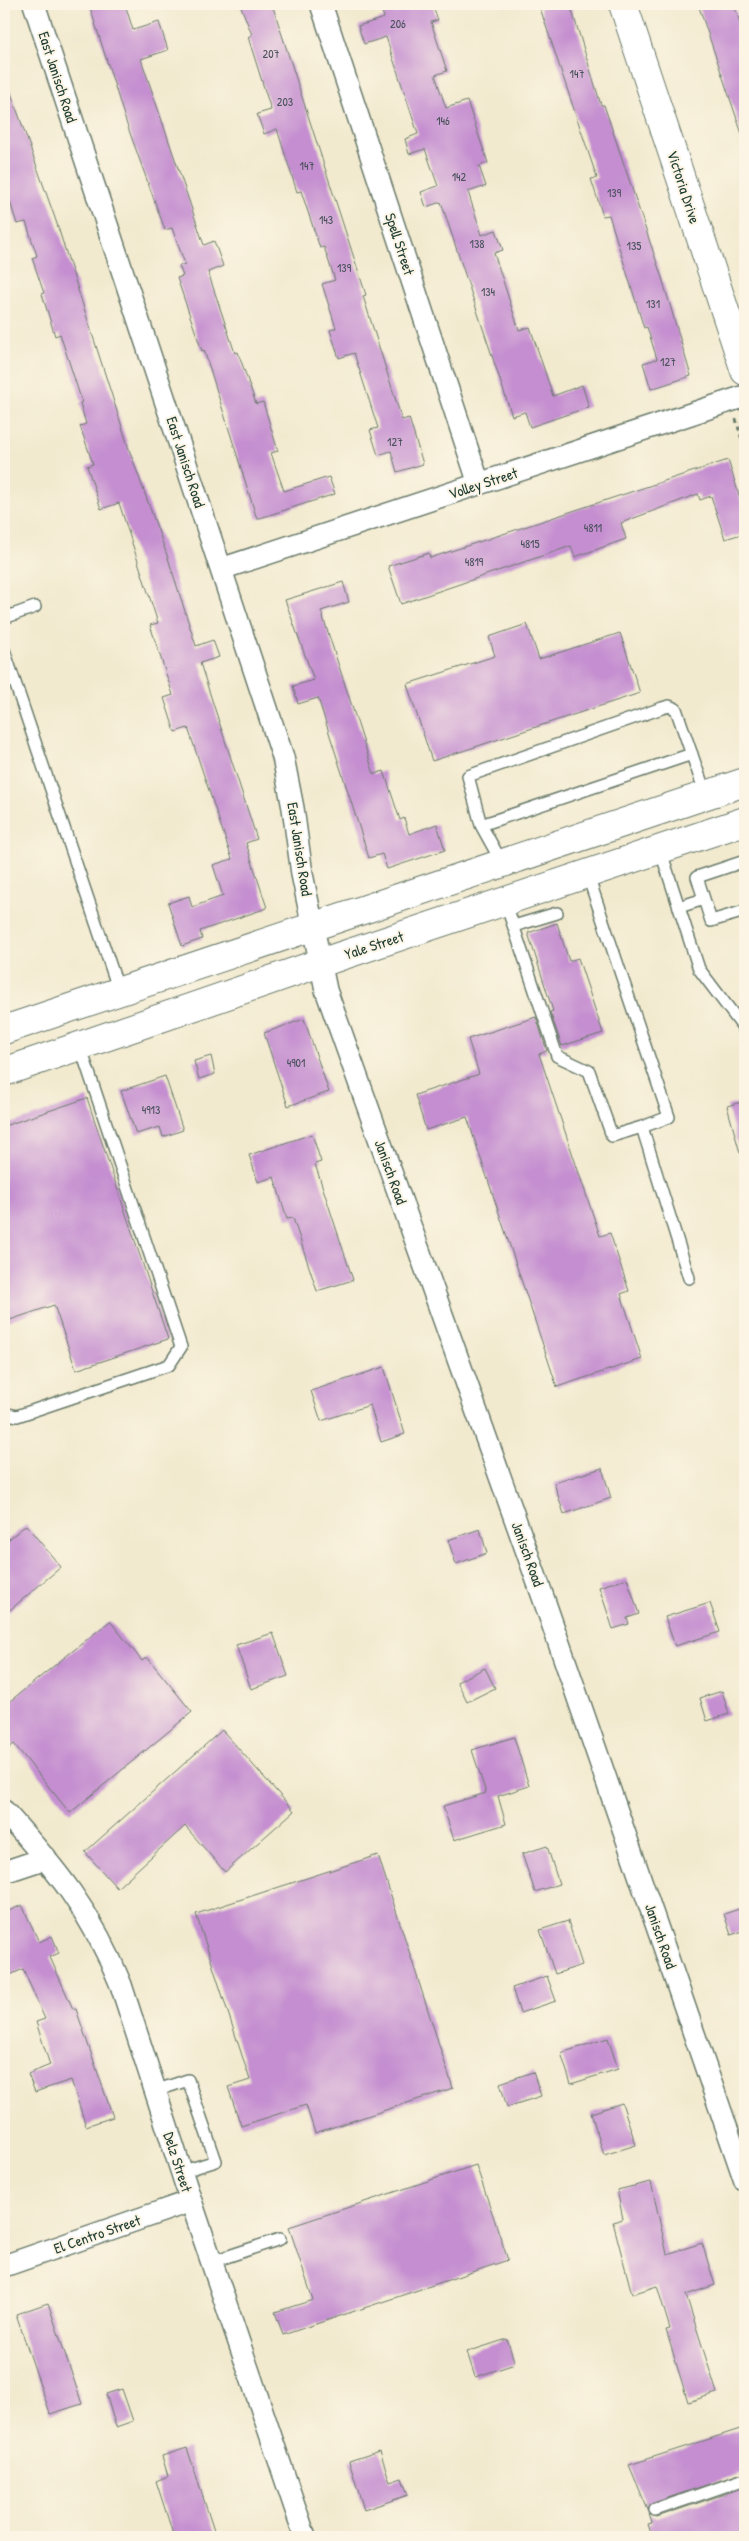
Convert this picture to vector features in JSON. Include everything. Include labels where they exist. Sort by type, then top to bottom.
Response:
[{"type":"main road","name":"Victoria Drive","points":[[623,4],[745,371]]},
{"type":"main road","points":[[5,1025],[119,991],[745,782]]},
{"type":"main road","points":[[649,815],[660,849]]},
{"type":"main road","name":"Yale Street","points":[[4,1072],[320,963],[510,914],[587,874],[745,821]]},
{"type":"street","name":"East Janisch Road","points":[[34,4],[283,756],[294,808],[302,874],[313,926]]},
{"type":"street","name":"Spell Street","points":[[321,4],[479,484]]},
{"type":"street","name":"Volley Street","points":[[221,569],[745,396]]},
{"type":"street","name":"Janisch Road","points":[[313,926],[326,990],[543,1596],[745,2181]]},
{"type":"street","name":"Delz Street","points":[[4,1811],[46,1858],[82,1906],[108,1952],[305,2537]]},
{"type":"street","points":[[4,1872],[46,1858]]},
{"type":"street","name":"El Centro Street","points":[[4,2266],[191,2201]]},
{"type":"lane","points":[[4,618],[35,607]]},
{"type":"lane","points":[[4,650],[119,991]]},
{"type":"lane","points":[[502,863],[481,825],[468,782],[468,776],[662,708],[669,706],[676,709],[706,795]]},
{"type":"lane","points":[[481,825],[692,754]]},
{"type":"lane","points":[[660,849],[700,969],[743,1027],[745,1033]]},
{"type":"lane","points":[[739,909],[711,921],[697,877],[745,861]]},
{"type":"lane","points":[[723,869],[727,880]]},
{"type":"lane","points":[[557,913],[510,914],[556,1056],[589,1071],[612,1136],[670,1117],[587,874]]},
{"type":"lane","points":[[679,907],[704,899]]},
{"type":"lane","points":[[4,1413],[17,1416],[169,1365],[181,1347],[80,1046]]},
{"type":"lane","points":[[642,1126],[689,1278]]},
{"type":"lane","points":[[155,2091],[188,2080],[216,2160],[181,2172]]},
{"type":"lane","points":[[211,2262],[280,2239]]},
{"type":"lane","points":[[656,2510],[745,2478]]},
{"type":"building","points":[[89,4],[125,4],[133,30],[159,22],[168,50],[141,59],[204,245],[214,241],[223,266],[208,272],[235,353],[238,352],[256,404],[263,402],[278,451],[271,453],[284,491],[329,477],[335,494],[257,519],[204,350],[202,351],[177,278],[183,276],[179,266],[185,264],[172,228],[165,230],[126,122]]},
{"type":"building","points":[[240,4],[272,4],[366,295],[363,296],[402,420],[409,418],[423,464],[397,472],[391,451],[378,455],[370,430],[378,428],[354,353],[339,358],[330,330],[336,328],[322,284],[335,280],[324,247],[320,248],[301,191],[297,192],[277,129],[264,134],[257,114],[271,110],[248,37],[252,35]]},
{"type":"building","points":[[380,4],[432,4],[438,20],[431,22],[447,71],[435,75],[446,108],[467,101],[488,163],[479,166],[486,186],[468,192],[482,235],[496,230],[503,250],[494,253],[519,330],[530,327],[553,396],[582,385],[589,407],[530,427],[525,412],[512,416],[441,202],[426,207],[421,192],[438,186],[425,149],[409,154],[405,139],[418,134],[386,37],[364,44],[358,26],[384,18]]},
{"type":"building","points":[[553,4],[570,4],[601,105],[604,105],[662,278],[691,376],[651,389],[643,363],[657,359],[647,327],[644,328],[609,215],[603,216],[591,179],[597,178],[540,8]]},
{"type":"building","points":[[698,4],[734,4],[745,39],[745,133],[742,134]]},
{"type":"building","points":[[7,82],[56,221],[130,452],[168,558],[196,646],[213,640],[219,657],[200,663],[257,839],[246,843],[267,908],[200,931],[202,939],[182,946],[168,903],[189,896],[192,907],[223,896],[213,865],[232,859],[188,728],[175,732],[164,698],[173,695],[150,625],[158,623],[119,503],[101,509],[87,466],[93,464],[80,426],[86,424],[80,403],[82,402],[60,334],[55,336],[42,294],[44,293],[32,258],[37,256],[26,222],[17,224],[4,183],[4,83]]},
{"type":"building","points":[[728,460],[745,514],[745,533],[725,539],[711,496],[700,500],[698,494],[621,523],[626,539],[575,557],[571,546],[401,604],[388,566],[429,553],[430,558]]},
{"type":"building","points":[[343,582],[349,602],[321,611],[374,774],[384,771],[400,820],[404,818],[409,834],[437,824],[445,850],[387,869],[382,854],[369,858],[318,698],[298,704],[293,686],[314,680],[285,600]]},
{"type":"building","points":[[527,624],[539,659],[620,633],[640,693],[432,761],[407,684],[495,656],[489,637]]},
{"type":"building","points":[[557,923],[569,961],[578,958],[603,1033],[562,1046],[550,1012],[553,1011],[528,933]]},
{"type":"building","points":[[536,1017],[547,1051],[539,1054],[600,1236],[610,1233],[629,1291],[621,1294],[642,1359],[557,1387],[467,1117],[426,1130],[415,1095],[479,1074],[468,1039]]},
{"type":"building","points":[[304,1019],[329,1092],[288,1106],[264,1033]]},
{"type":"building","points":[[211,1056],[215,1074],[199,1079],[194,1061]]},
{"type":"building","points":[[165,1076],[183,1130],[163,1137],[160,1127],[136,1134],[121,1091]]},
{"type":"building","points":[[87,1098],[168,1339],[76,1370],[54,1305],[4,1322],[4,1126]]},
{"type":"building","points":[[745,1101],[745,1152],[740,1153],[727,1106]]},
{"type":"building","points":[[312,1134],[321,1162],[315,1164],[353,1280],[317,1291],[293,1218],[287,1219],[274,1177],[258,1182],[249,1155]]},
{"type":"building","points":[[384,1367],[405,1434],[381,1442],[370,1405],[321,1421],[311,1391]]},
{"type":"building","points":[[602,1468],[611,1498],[564,1514],[554,1483]]},
{"type":"building","points":[[26,1525],[61,1567],[4,1615],[4,1543]]},
{"type":"building","points":[[480,1529],[487,1553],[456,1564],[448,1540]]},
{"type":"building","points":[[627,1578],[639,1614],[627,1618],[629,1624],[613,1629],[599,1587]]},
{"type":"building","points":[[710,1603],[720,1632],[675,1646],[665,1617]]},
{"type":"building","points":[[110,1621],[142,1661],[147,1657],[192,1712],[70,1813],[14,1744],[4,1752],[4,1706]]},
{"type":"building","points":[[273,1633],[288,1676],[251,1689],[236,1645]]},
{"type":"building","points":[[485,1668],[495,1688],[467,1702],[457,1682]]},
{"type":"building","points":[[722,1691],[729,1714],[707,1721],[700,1698]]},
{"type":"building","points":[[222,1730],[294,1811],[225,1872],[185,1826],[117,1888],[85,1852]]},
{"type":"building","points":[[514,1737],[529,1786],[498,1796],[506,1824],[454,1840],[443,1806],[486,1793],[472,1750]]},
{"type":"building","points":[[547,1846],[559,1884],[535,1892],[522,1854]]},
{"type":"building","points":[[378,1855],[453,2088],[315,2133],[306,2105],[241,2126],[228,2087],[250,2080],[196,1914]]},
{"type":"building","points":[[22,1905],[39,1942],[52,1936],[59,1953],[50,1957],[73,2009],[76,2009],[113,2117],[86,2126],[71,2080],[35,2092],[28,2074],[50,2065],[36,2022],[45,2019],[23,1969],[4,1978],[4,1913]]},
{"type":"building","points":[[745,1907],[745,1930],[731,1935],[724,1914]]},
{"type":"building","points":[[568,1921],[582,1965],[555,1974],[540,1930]]},
{"type":"building","points":[[547,1976],[556,2001],[520,2013],[512,1988]]},
{"type":"building","points":[[608,2038],[618,2069],[571,2084],[561,2053]]},
{"type":"building","points":[[533,2072],[541,2096],[507,2107],[500,2083]]},
{"type":"building","points":[[622,2103],[636,2145],[604,2155],[591,2113]]},
{"type":"building","points":[[476,2165],[508,2260],[283,2335],[275,2312],[313,2300],[289,2227]]},
{"type":"building","points":[[651,2182],[667,2254],[702,2243],[715,2285],[686,2295],[717,2393],[688,2402],[666,2330],[670,2329],[657,2286],[632,2294],[613,2222],[623,2219],[617,2190]]},
{"type":"building","points":[[48,2303],[82,2404],[50,2414],[16,2314]]},
{"type":"building","points":[[507,2339],[515,2364],[475,2377],[467,2352]]},
{"type":"building","points":[[122,2389],[133,2421],[116,2427],[106,2394]]},
{"type":"building","points":[[740,2429],[745,2445],[745,2472],[653,2503],[648,2510],[629,2465]]},
{"type":"building","points":[[187,2448],[216,2537],[174,2537],[156,2481],[168,2476],[162,2456]]},
{"type":"building","points":[[380,2451],[390,2482],[402,2478],[408,2495],[364,2510],[349,2461]]},
{"type":"building","points":[[745,2487],[745,2533],[734,2537],[652,2537],[648,2524],[652,2523],[649,2514],[657,2517]]}]
